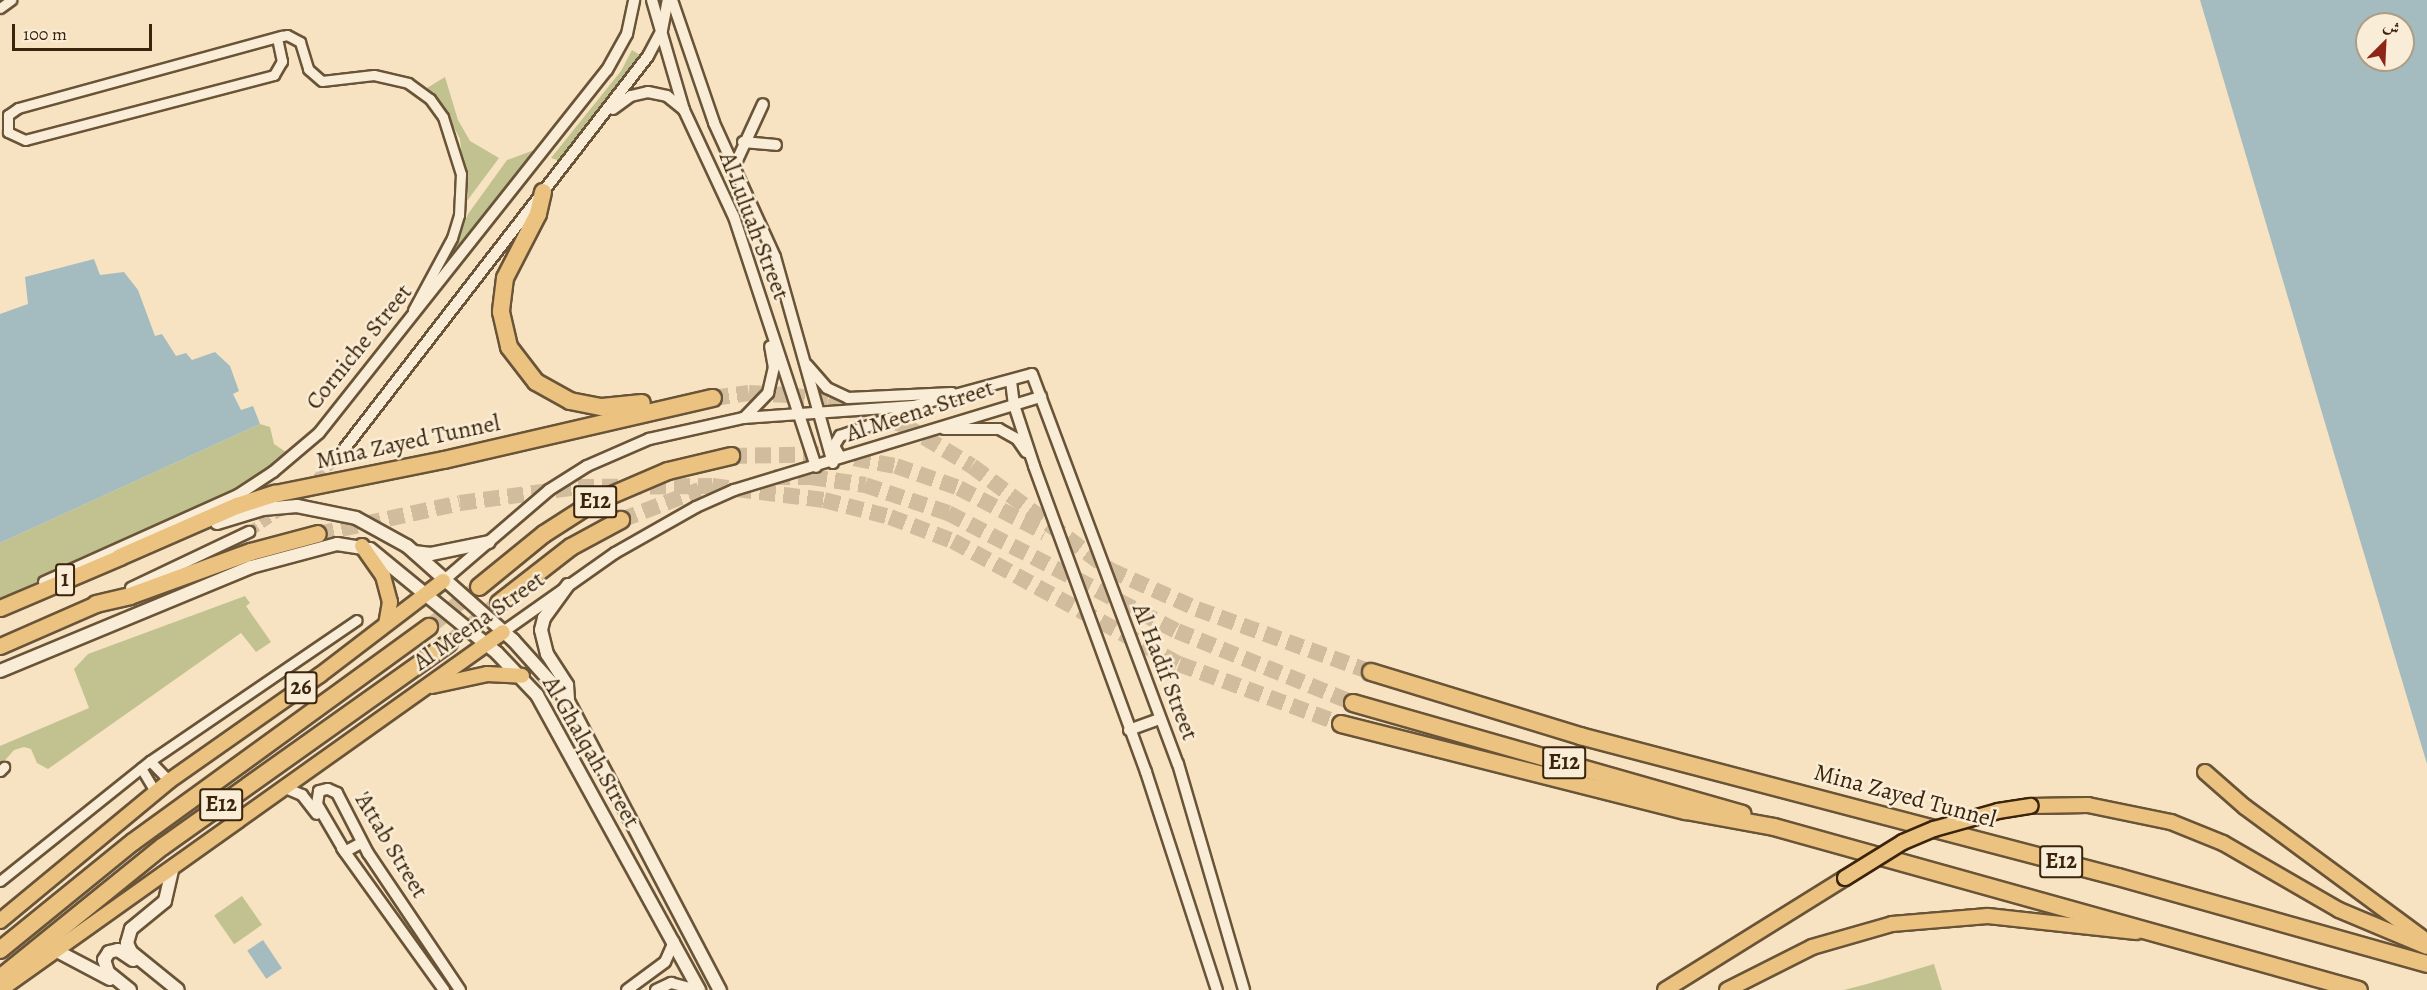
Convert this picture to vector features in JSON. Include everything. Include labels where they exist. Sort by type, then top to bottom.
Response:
[{"type":"highway","name":"Mina Zayed Tunnel","points":[[120,557],[237,506],[275,494],[444,460],[713,398],[689,394],[624,406],[593,406],[551,392],[523,369],[506,338],[501,300],[508,268],[538,214],[543,192]]},
{"type":"highway","name":"E12","points":[[479,587],[544,534],[591,504],[668,471],[731,456]]},
{"type":"highway","name":"E12","points":[[499,603],[571,547],[621,520]]},
{"type":"highway","points":[[0,645],[96,604],[130,596],[251,552],[318,534]]},
{"type":"highway","name":"Corniche Street","points":[[5,605],[120,557]]},
{"type":"highway","name":"E12","points":[[0,950],[133,842],[429,627]]},
{"type":"highway","name":"E12","points":[[0,978],[162,847],[449,643]]},
{"type":"highway","name":"Mina Zayed Tunnel","points":[[1371,672],[1580,736],[2118,877],[2427,964]]},
{"type":"highway","name":"E12","points":[[1353,703],[1715,805],[1774,827]]},
{"type":"highway","points":[[1341,724],[1686,811],[1774,827],[2359,990]]},
{"type":"main road","name":"Al Ghalqah Street","points":[[120,557],[237,516],[297,506],[356,518],[394,537],[508,636],[568,701],[720,990]]},
{"type":"main road","points":[[412,552],[431,554],[489,542]]},
{"type":"main road","points":[[0,671],[251,567],[337,544],[362,546],[383,576],[390,602],[386,624]]},
{"type":"main road","name":"Al Ghalqah Street","points":[[362,546],[491,648],[522,676],[552,717],[698,990]]},
{"type":"main road","name":"Al Meena Street","points":[[0,921],[155,791],[386,624],[439,576]]},
{"type":"main road","points":[[568,585],[544,618],[541,630],[547,654],[567,685],[568,701]]},
{"type":"main road","name":"Al Meena Street","points":[[0,990],[419,691],[508,636]]},
{"type":"main road","points":[[419,691],[487,674],[522,676]]},
{"type":"main road","points":[[2205,772],[2245,807],[2427,941]]},
{"type":"main road","points":[[1665,990],[1903,842],[1934,829],[1998,811],[2031,806],[2088,805],[2171,822],[2223,843],[2338,910],[2427,947]]},
{"type":"main road","points":[[173,866],[165,901],[131,929],[127,938],[131,952],[178,990]]},
{"type":"main road","points":[[1727,990],[1812,947],[1863,930],[1920,920],[2019,917],[2113,931],[2151,932]]},
{"type":"main road","points":[[130,990],[106,969],[104,960],[109,952],[121,950],[142,967],[155,972]]},
{"type":"main road","points":[[56,951],[130,990]]},
{"type":"street","points":[[0,8],[11,0]]},
{"type":"street","name":"Corniche Street","points":[[5,605],[59,574],[219,504],[273,472],[319,433],[401,333],[607,70],[627,34],[634,0]]},
{"type":"street","name":"Al Luluah Street","points":[[652,0],[684,110],[734,217],[800,413],[816,468]]},
{"type":"street","name":"Corniche Street","points":[[338,457],[648,56],[662,30],[670,0]]},
{"type":"street","name":"Al Luluah Street","points":[[670,0],[714,123],[775,257],[833,463]]},
{"type":"street","points":[[277,38],[282,61],[274,75],[25,140],[8,132],[4,115],[18,108],[277,38],[296,38],[311,74],[329,83],[374,75],[416,87],[430,99],[449,129],[459,162],[461,204],[447,249],[401,333]]},
{"type":"street","points":[[601,119],[631,96],[648,92],[667,96],[684,110]]},
{"type":"street","points":[[734,167],[743,142],[763,104]]},
{"type":"street","points":[[743,142],[760,140],[776,145]]},
{"type":"street","points":[[743,418],[761,404],[770,387],[774,363],[769,322]]},
{"type":"street","points":[[803,361],[827,388],[848,398],[933,392],[958,394]]},
{"type":"street","name":"Al Meena Street","points":[[439,576],[489,542],[549,490],[607,456],[670,433],[743,418],[800,413],[891,410],[1032,374]]},
{"type":"street","name":"Al Hadif Street","points":[[1032,374],[1193,813],[1245,990]]},
{"type":"street","points":[[1011,381],[1014,405],[1034,466],[1129,729],[1217,990]]},
{"type":"street","name":"Al Meena Street","points":[[508,636],[568,585],[649,532],[696,507],[734,490],[833,463],[1041,397]]},
{"type":"street","points":[[848,458],[835,450],[840,436],[897,418],[933,401]]},
{"type":"street","points":[[940,428],[986,427],[1005,431],[1017,439],[1034,466]]},
{"type":"street","points":[[96,604],[249,532]]},
{"type":"street","points":[[0,882],[150,761],[357,621]]},
{"type":"street","points":[[1129,729],[1160,719]]},
{"type":"street","points":[[150,761],[169,781]]},
{"type":"street","points":[[141,768],[155,791]]},
{"type":"street","name":"'Attab Street","points":[[283,788],[306,798],[444,990]]},
{"type":"street","name":"'Attab Street","points":[[345,852],[317,804],[322,790],[337,794],[361,843],[460,990]]},
{"type":"street","points":[[345,852],[361,843]]},
{"type":"street","points":[[627,990],[665,962],[674,942]]},
{"type":"street","points":[[656,990],[671,983],[698,990]]},
{"type":"green space","points":[[632,50],[640,55],[558,160],[551,158],[621,71]]},
{"type":"green space","points":[[445,77],[458,120],[470,141],[499,158],[467,201],[460,139],[445,110],[427,88]]},
{"type":"green space","points":[[537,149],[453,252],[468,214],[507,160]]},
{"type":"green space","points":[[260,424],[270,427],[274,444],[289,454],[220,497],[0,599],[0,543]]},
{"type":"green space","points":[[245,596],[250,603],[246,606],[271,642],[256,652],[241,633],[48,769],[37,763],[31,749],[24,747],[14,750],[0,766],[0,746],[89,708],[74,669],[88,654]]},
{"type":"green space","points":[[242,896],[262,925],[234,944],[214,916]]},
{"type":"green space","points":[[1934,964],[1942,990],[1844,990],[1867,984]]},
{"type":"water","points":[[2200,0],[2427,0],[2427,764],[2333,450]]},
{"type":"water","points":[[94,259],[100,275],[124,272],[138,290],[155,336],[162,334],[176,356],[186,353],[192,360],[215,352],[230,366],[239,391],[233,394],[241,410],[253,406],[260,424],[0,543],[0,314],[28,304],[25,277]]},
{"type":"water","points":[[263,940],[282,968],[266,979],[247,951]]},
{"type":"tunnel","points":[[713,398],[749,393],[789,395],[828,401],[904,425],[972,466],[1110,570],[1197,609],[1371,672]]},
{"type":"tunnel","points":[[731,456],[831,454],[896,466],[959,488],[1045,533]]},
{"type":"tunnel","points":[[249,532],[296,500],[338,457]]},
{"type":"tunnel","points":[[774,477],[811,477],[865,485],[948,513],[1177,631],[1353,703]]},
{"type":"tunnel","points":[[318,534],[460,503],[578,487],[712,486],[824,500],[890,517],[953,541],[1179,664],[1341,724]]},
{"type":"tunnel","points":[[621,520],[699,490]]},
{"type":"tunnel","points":[[429,627],[479,587]]},
{"type":"tunnel","points":[[449,643],[499,603]]}]
